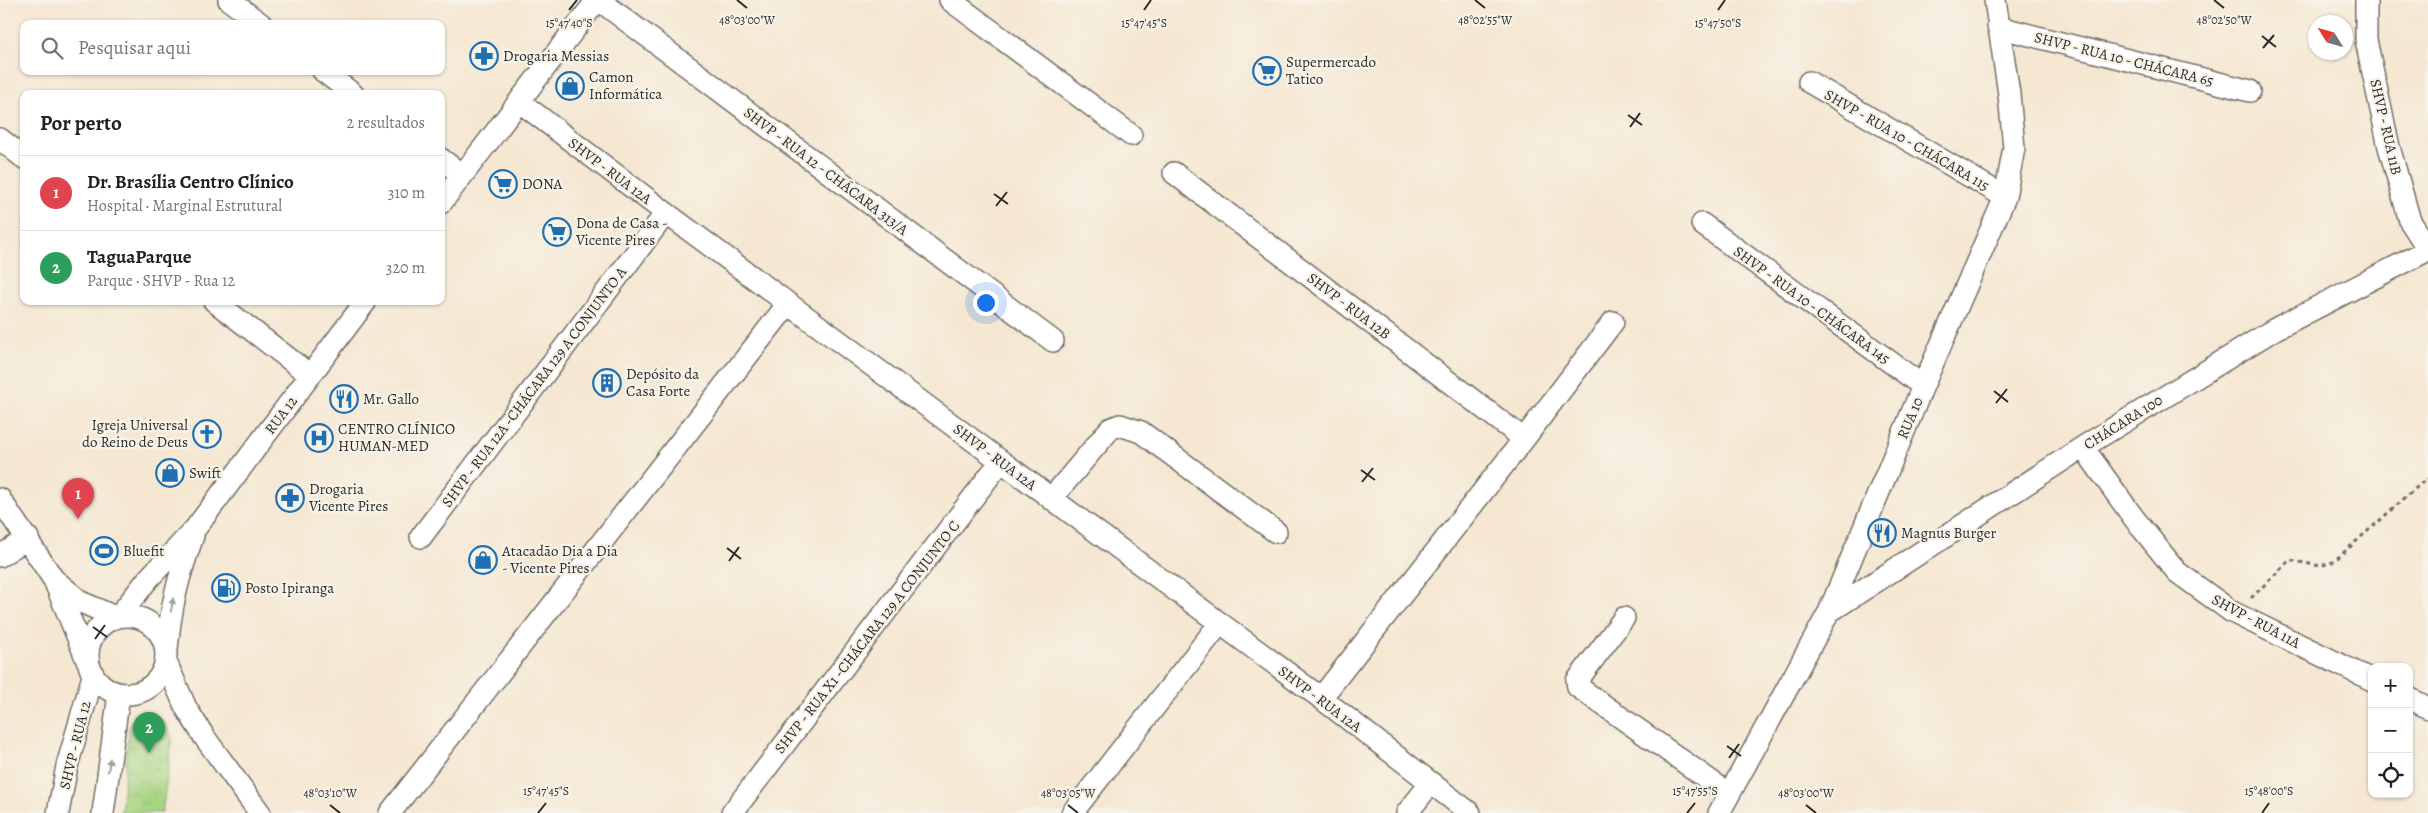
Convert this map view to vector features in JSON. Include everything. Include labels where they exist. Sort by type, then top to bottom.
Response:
[{"type":"street","points":[[229,0],[256,20]]},
{"type":"street","points":[[445,198],[598,0]]},
{"type":"street","name":"SHVP - RUA 12 - CHÁCARA 313/A","points":[[598,0],[1053,341]]},
{"type":"street","points":[[950,0],[1131,135]]},
{"type":"street","name":"RUA 10","points":[[1719,813],[1829,612],[1923,386],[2006,198],[2014,148],[2009,94],[1995,0]]},
{"type":"street","name":"SHVP - RUA 11B","points":[[2366,0],[2366,40],[2389,147],[2410,221],[2428,249]]},
{"type":"street","name":"SHVP - RUA 10 - CHÁCARA 65","points":[[1998,27],[2250,92]]},
{"type":"street","points":[[328,75],[348,90]]},
{"type":"street","name":"SHVP - RUA 10 - CHÁCARA 115","points":[[1809,82],[2006,198]]},
{"type":"street","name":"SHVP - RUA 12A","points":[[520,102],[788,304],[1220,623],[1470,813]]},
{"type":"street","points":[[0,139],[20,155]]},
{"type":"street","points":[[445,162],[462,175]]},
{"type":"street","name":"SHVP - RUA 12B","points":[[1174,173],[1524,439]]},
{"type":"street","name":"SHVP - RUA 12A -CHÁCARA 129 A CONJUNTO A","points":[[421,538],[666,213]]},
{"type":"street","name":"SHVP - RUA 10 - CHÁCARA 145","points":[[1702,224],[1923,386]]},
{"type":"street","name":"CHÁCARA 100","points":[[1829,612],[2083,447],[2275,329],[2428,249]]},
{"type":"street","points":[[390,813],[788,304]]},
{"type":"street","points":[[219,305],[310,375]]},
{"type":"street","name":"RUA 12","points":[[196,529],[363,305]]},
{"type":"street","points":[[1320,698],[1524,439],[1613,322]]},
{"type":"street","points":[[1052,499],[1110,429],[1120,425],[1141,432],[1276,532]]},
{"type":"street","name":"SHVP - RUA 11A","points":[[2083,447],[2149,538],[2177,572],[2232,612],[2368,678]]},
{"type":"street","name":"SHVP - RUA X1 -CHÁCARA 129 A CONJUNTO C","points":[[732,813],[1002,461]]},
{"type":"street","points":[[0,499],[28,538],[54,580],[90,669],[104,688],[119,694],[137,694],[153,685],[161,675],[166,658],[171,606],[177,580],[196,529]]},
{"type":"street","points":[[117,617],[148,579],[196,529]]},
{"type":"street","points":[[0,556],[28,538]]},
{"type":"street","points":[[54,580],[81,602],[117,617]]},
{"type":"street","points":[[90,669],[88,647],[93,634],[102,624],[117,617],[132,616],[145,620],[156,628],[164,640],[166,658],[186,708],[205,738],[260,813]]},
{"type":"street","points":[[1624,618],[1578,682],[1578,687],[1729,794]]},
{"type":"street","points":[[1072,813],[1220,623]]},
{"type":"street","name":"SHVP - RUA 12","points":[[58,813],[90,669]]},
{"type":"street","points":[[153,685],[186,708]]},
{"type":"street","name":"SHVP - RUA 12","points":[[103,813],[119,694]]},
{"type":"street","points":[[2413,700],[2428,708]]},
{"type":"street","points":[[1407,813],[1430,784]]},
{"type":"path","points":[[2232,612],[2248,601],[2290,560],[2320,566],[2333,562],[2428,479]]},
{"type":"green space","points":[[148,713],[164,724],[172,740],[162,813],[121,813],[129,728],[133,720]]},
{"type":"place","name":"Drogaria Messias","points":[[484,56]]},
{"type":"place","name":"Supermercado Tatico","points":[[1267,71]]},
{"type":"place","name":"Camon Informática","points":[[570,86]]},
{"type":"place","name":"DONA","points":[[503,184]]},
{"type":"place","name":"Dona de Casa - Vicente Pires","points":[[557,232]]},
{"type":"place","name":"Depósito da Casa Forte","points":[[607,383]]},
{"type":"place","name":"Mr. Gallo","points":[[344,399]]},
{"type":"place","name":"Igreja Universal do Reino de Deus","points":[[207,434]]},
{"type":"place","name":"CENTRO CLÍNICO HUMAN-MED","points":[[319,438]]},
{"type":"place","name":"Swift","points":[[170,473]]},
{"type":"place","name":"Drogaria Vicente Pires","points":[[290,498]]},
{"type":"place","name":"Dr. Brasília Centro Clínico","points":[[78,519]]},
{"type":"place","name":"Magnus Burger","points":[[1882,533]]},
{"type":"place","name":"Bluefit","points":[[104,551]]},
{"type":"place","name":"Atacadão Dia a Dia - Vicente Pires","points":[[483,560]]},
{"type":"place","name":"Posto Ipiranga","points":[[226,588]]},
{"type":"place","name":"TaguaParque","points":[[149,753]]}]
